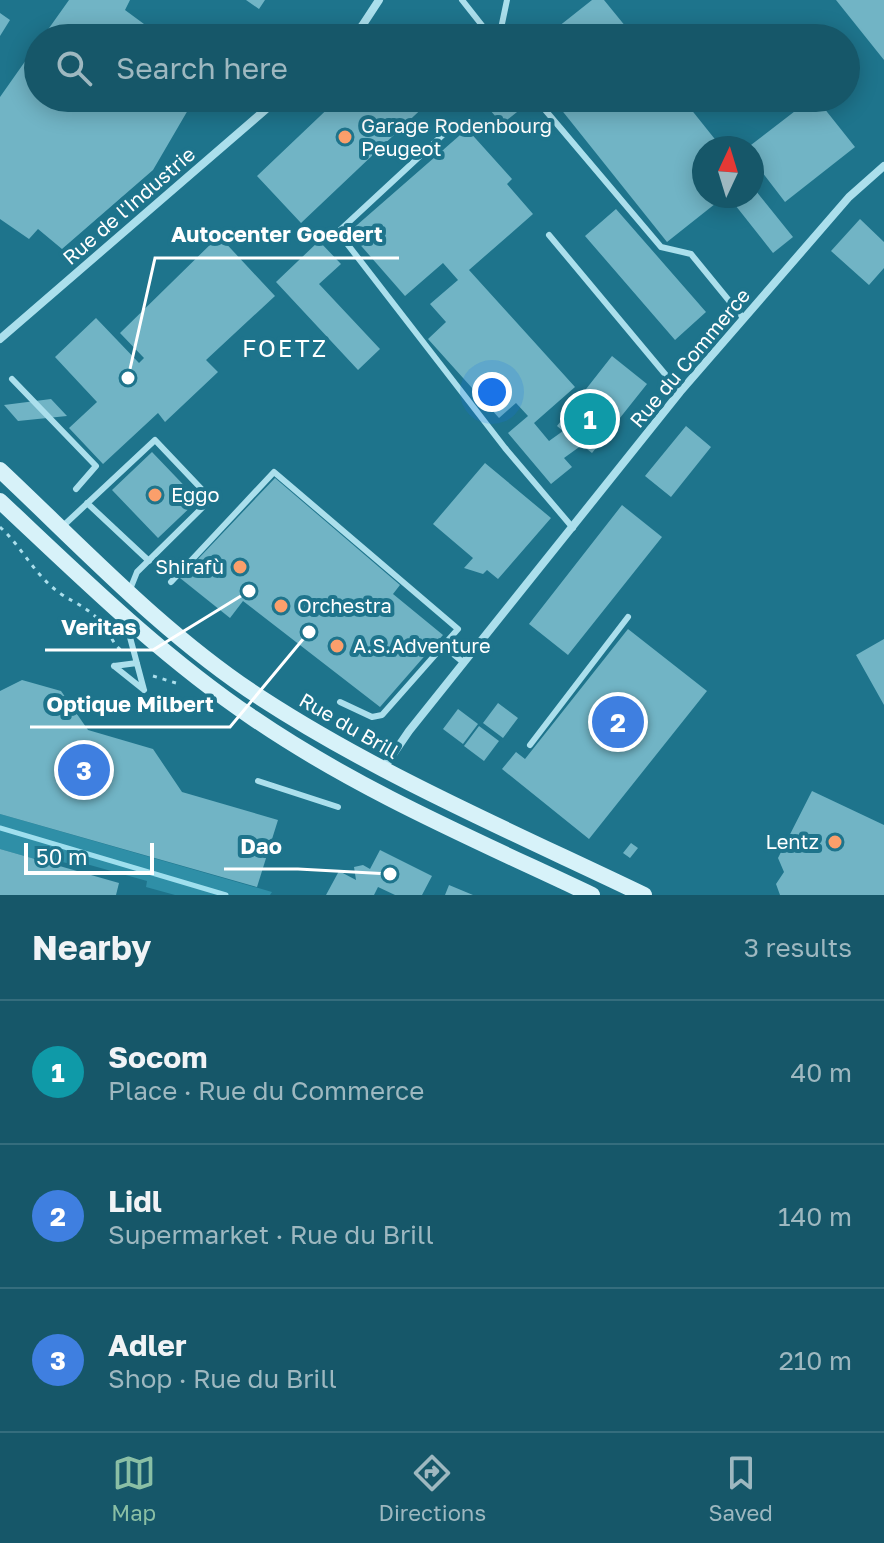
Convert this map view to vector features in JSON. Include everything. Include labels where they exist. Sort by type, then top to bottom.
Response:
[{"type":"main road","name":"Rue du Brill","points":[[0,470],[129,592],[258,696],[383,769],[644,895]]},
{"type":"main road","points":[[0,501],[125,618],[253,718],[371,788],[592,895]]},
{"type":"street","points":[[363,24],[379,0]]},
{"type":"street","name":"Rue de l'Industrie","points":[[0,339],[263,112]]},
{"type":"street","name":"Rue du Commerce","points":[[383,769],[680,392],[849,197],[884,166]]},
{"type":"lane","points":[[462,0],[481,24]]},
{"type":"lane","points":[[502,24],[507,0]]},
{"type":"lane","points":[[547,112],[661,247],[691,254],[744,319]]},
{"type":"lane","points":[[447,131],[338,232],[505,448],[573,528]]},
{"type":"lane","points":[[549,235],[680,392]]},
{"type":"lane","points":[[12,379],[96,466],[76,489]]},
{"type":"lane","points":[[62,528],[155,440],[211,499],[137,572],[129,592]]},
{"type":"lane","points":[[171,582],[274,472],[458,629],[382,715],[372,717],[340,702]]},
{"type":"lane","points":[[87,503],[149,561]]},
{"type":"lane","points":[[530,745],[628,617]]},
{"type":"lane","points":[[125,618],[137,663],[144,690],[114,666],[137,663]]},
{"type":"lane","points":[[442,645],[465,663]]},
{"type":"lane","points":[[258,781],[338,807]]},
{"type":"shaded area","points":[[0,814],[272,892],[270,895],[175,895],[146,887],[147,881],[72,860],[70,864],[44,857],[42,861],[0,849]]},
{"type":"building","points":[[69,0],[130,0],[125,10],[144,24],[52,24]]},
{"type":"building","points":[[246,0],[265,0],[259,9]]},
{"type":"building","points":[[592,0],[604,0],[624,24],[562,24]]},
{"type":"building","points":[[836,0],[884,0],[884,60],[860,30],[860,24],[855,24]]},
{"type":"building","points":[[0,13],[10,20],[0,36]]},
{"type":"building","points":[[24,63],[24,112],[187,112],[153,170],[62,249],[38,229],[29,239],[0,219],[0,97]]},
{"type":"building","name":"Garage Rodenbourg Peugeot","points":[[324,112],[418,112],[301,223],[257,176]]},
{"type":"building","points":[[492,112],[517,112],[502,124]]},
{"type":"building","points":[[563,112],[693,112],[712,136],[692,136],[692,208],[710,208],[667,242]]},
{"type":"building","points":[[794,112],[827,112],[855,147],[785,202],[764,175],[763,136]]},
{"type":"building","points":[[467,129],[512,179],[507,184],[533,214],[469,270],[575,387],[534,423],[549,441],[563,431],[557,426],[612,356],[647,384],[592,453],[582,445],[564,458],[572,467],[551,484],[508,433],[528,416],[516,403],[499,418],[428,339],[446,322],[430,304],[458,280],[443,263],[405,296],[349,232]]},
{"type":"building","points":[[764,201],[793,237],[773,253],[737,208],[764,208]]},
{"type":"building","points":[[616,209],[706,312],[675,340],[585,236]]},
{"type":"building","points":[[860,219],[884,242],[884,268],[869,285],[831,251]]},
{"type":"building","points":[[219,236],[275,296],[206,360],[218,372],[165,422],[158,413],[103,464],[69,428],[97,402],[55,357],[96,318],[139,363],[144,358],[120,333]]},
{"type":"building","points":[[319,241],[341,264],[319,284],[380,349],[358,370],[276,282]]},
{"type":"building","points":[[51,399],[67,416],[18,421],[4,405]]},
{"type":"building","points":[[686,426],[711,447],[671,497],[645,476]]},
{"type":"building","name":"Eggo","points":[[152,452],[198,500],[158,538],[112,490]]},
{"type":"building","points":[[485,463],[551,518],[498,579],[487,570],[483,574],[464,568],[473,558],[433,524]]},
{"type":"building","points":[[275,478],[400,585],[393,594],[443,635],[380,707],[243,601],[230,618],[180,578]]},
{"type":"building","points":[[622,505],[662,537],[568,655],[529,624]]},
{"type":"building","points":[[628,629],[707,691],[589,839],[502,769],[516,752],[525,759]]},
{"type":"building","points":[[884,639],[884,705],[856,655]]},
{"type":"building","points":[[22,680],[61,691],[88,730],[153,749],[182,792],[278,820],[257,887],[0,814],[0,691]]},
{"type":"building","points":[[498,703],[518,718],[503,738],[483,723]]},
{"type":"building","points":[[458,709],[478,724],[463,744],[443,729]]},
{"type":"building","points":[[479,726],[499,741],[484,761],[464,746]]},
{"type":"building","name":"Lentz","points":[[812,791],[884,825],[884,895],[780,895],[776,884],[784,872],[778,858]]},
{"type":"building","points":[[631,843],[638,848],[630,858],[623,853]]},
{"type":"building","points":[[0,849],[119,883],[116,895],[0,895]]},
{"type":"building","points":[[380,850],[432,876],[422,895],[395,895],[378,887],[374,895],[326,895],[339,871],[356,880],[354,867],[363,865],[370,869]]},
{"type":"building","points":[[449,885],[473,895],[445,895]]},
{"type":"waterway","points":[[0,828],[226,895]]},
{"type":"place","name":"Garage Rodenbourg Peugeot","points":[[345,137]]},
{"type":"place","name":"Autocenter Goedert","points":[[128,378]]},
{"type":"place","name":"Socom","points":[[590,419]]},
{"type":"place","name":"Eggo","points":[[155,495]]},
{"type":"place","name":"Shirafù","points":[[240,567]]},
{"type":"place","name":"Veritas","points":[[249,591]]},
{"type":"place","name":"Orchestra","points":[[281,606]]},
{"type":"place","name":"Optique Milbert","points":[[309,632]]},
{"type":"place","name":"A.S.Adventure","points":[[337,646]]},
{"type":"place","name":"Lidl","points":[[618,722]]},
{"type":"place","name":"Adler","points":[[84,770]]},
{"type":"place","name":"Lentz","points":[[835,842]]},
{"type":"place","name":"Dao","points":[[390,874]]},
{"type":"district","name":"FOETZ","points":[[285,349]]}]
